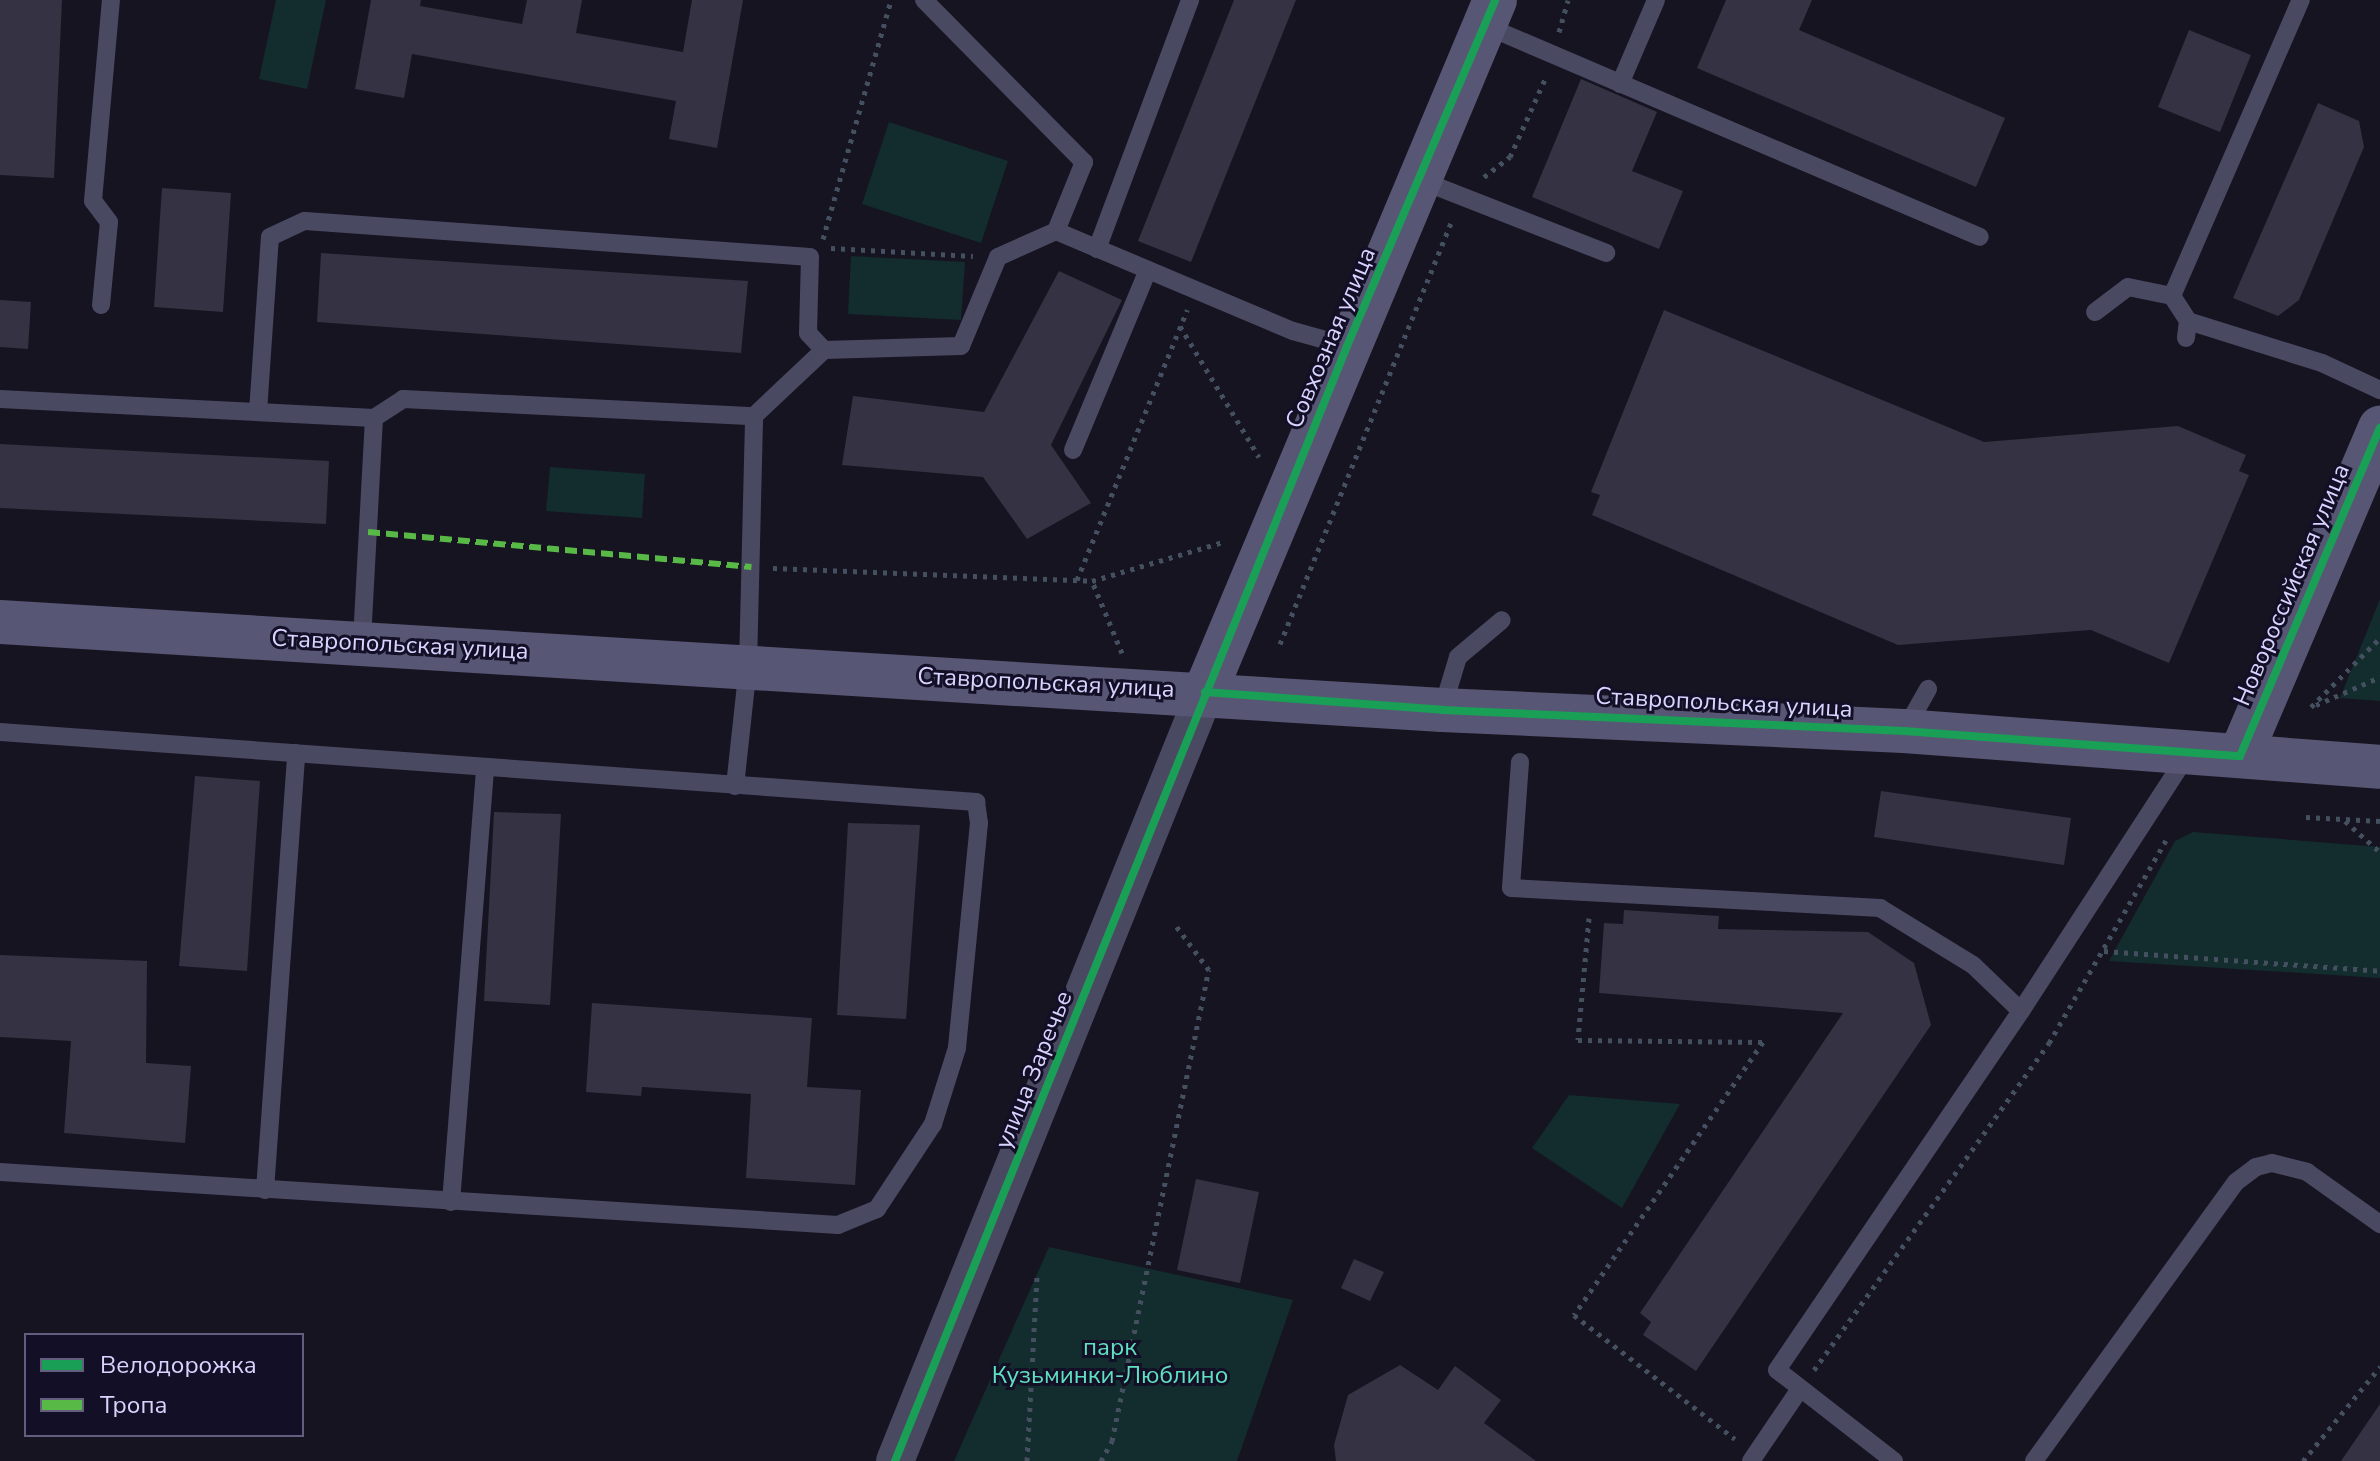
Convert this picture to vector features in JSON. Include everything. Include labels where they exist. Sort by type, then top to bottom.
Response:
[{"type":"main road","name":"Совхозная улица","points":[[1205,692],[1347,346],[1489,13]]},
{"type":"main road","name":"Новороссийская улица","points":[[2240,756],[2380,428]]},
{"type":"main road","name":"Ставропольская улица","points":[[0,622],[1205,692],[1442,710],[1904,731],[2380,767]]},
{"type":"street","name":"улица Заречье","points":[[895,1461],[1205,692]]},
{"type":"lane","points":[[101,305],[109,222],[93,201],[111,0]]},
{"type":"lane","points":[[735,786],[748,666],[754,416],[824,350],[961,346],[998,257],[1056,231],[1084,162],[924,0]]},
{"type":"lane","points":[[1097,249],[1190,0]]},
{"type":"lane","points":[[1620,84],[1656,0]]},
{"type":"lane","points":[[2301,0],[2172,296],[2187,330],[2322,363],[2380,390]]},
{"type":"lane","points":[[1489,13],[1553,55],[1980,237]]},
{"type":"lane","points":[[1420,180],[1606,253]]},
{"type":"lane","points":[[258,412],[270,237],[305,221],[810,257],[808,333],[824,350]]},
{"type":"lane","points":[[1056,231],[1293,331],[1347,346]]},
{"type":"lane","points":[[1073,450],[1148,270]]},
{"type":"lane","points":[[2095,312],[2128,287],[2172,296]]},
{"type":"lane","points":[[0,399],[374,418],[403,399],[754,416]]},
{"type":"lane","points":[[362,643],[374,418]]},
{"type":"lane","points":[[1442,710],[1458,657],[1502,620]]},
{"type":"lane","points":[[1904,731],[1928,689]]},
{"type":"lane","points":[[0,732],[976,802],[979,823],[957,1048],[933,1124],[877,1209],[838,1225],[0,1172]]},
{"type":"lane","points":[[1894,1461],[1777,1370],[2021,1011],[2188,752]]},
{"type":"lane","points":[[265,1190],[296,753]]},
{"type":"lane","points":[[1520,762],[1511,888],[1880,908],[1973,965],[2021,1011]]},
{"type":"lane","points":[[451,1202],[485,767]]},
{"type":"lane","points":[[2034,1461],[2236,1182],[2256,1167],[2272,1163],[2307,1172],[2380,1224]]},
{"type":"lane","points":[[1753,1458],[1800,1389]]},
{"type":"path","points":[[891,0],[820,247],[998,257]]},
{"type":"path","points":[[1280,644],[1462,196],[1510,157],[1553,55],[1568,0]]},
{"type":"path","points":[[1077,580],[1196,288]]},
{"type":"path","points":[[1180,326],[1260,453],[1255,466]]},
{"type":"path","points":[[1217,555],[1228,529]]},
{"type":"path","points":[[751,567],[1092,581],[1223,542]]},
{"type":"path","points":[[1092,581],[1127,664]]},
{"type":"path","points":[[2380,638],[2311,707],[2380,677]]},
{"type":"path","points":[[2306,817],[2380,821]]},
{"type":"path","points":[[2344,819],[2380,852]]},
{"type":"path","points":[[1800,1389],[2049,1043],[2167,839]]},
{"type":"path","points":[[1591,892],[1578,1040],[1763,1042],[1574,1315],[1753,1458]]},
{"type":"path","points":[[1101,1461],[1112,1441],[1209,970],[1174,923]]},
{"type":"path","points":[[2104,951],[2380,971]]},
{"type":"path","points":[[1027,1461],[1037,1275]]},
{"type":"path","points":[[2303,1461],[2380,1367]]},
{"type":"green space","points":[[276,0],[326,0],[307,89],[259,79]]},
{"type":"green space","points":[[889,122],[1008,161],[981,243],[862,204]]},
{"type":"green space","points":[[851,256],[965,262],[961,320],[848,314]]},
{"type":"green space","points":[[550,467],[645,474],[642,518],[546,511]]},
{"type":"green space","points":[[2380,599],[2380,701],[2340,698]]},
{"type":"green space","points":[[2193,832],[2380,847],[2380,978],[2109,961],[2175,841]]},
{"type":"green space","points":[[1569,1095],[1680,1104],[1622,1208],[1532,1148]]},
{"type":"green space","name":"парк Кузьминки-Люблино","points":[[1049,1247],[1293,1300],[1237,1461],[954,1461]]},
{"type":"building","points":[[0,0],[62,0],[54,178],[0,175]]},
{"type":"building","points":[[371,0],[421,0],[420,6],[522,24],[527,0],[582,0],[576,33],[683,52],[692,0],[743,0],[717,148],[669,139],[676,101],[412,54],[404,98],[355,89]]},
{"type":"building","points":[[1234,0],[1296,0],[1191,262],[1138,241]]},
{"type":"building","points":[[1726,0],[1812,0],[1799,30],[2005,118],[1976,187],[1697,68]]},
{"type":"building","points":[[2189,30],[2251,55],[2220,132],[2158,107]]},
{"type":"building","points":[[1581,79],[1657,112],[1632,171],[1683,191],[1659,249],[1532,197]]},
{"type":"building","points":[[2318,103],[2359,121],[2364,147],[2299,300],[2278,316],[2233,298]]},
{"type":"building","points":[[162,188],[231,193],[223,312],[154,307]]},
{"type":"building","points":[[321,253],[748,281],[741,353],[317,322]]},
{"type":"building","points":[[1059,271],[1122,300],[1051,445],[1091,503],[1027,539],[983,477],[842,465],[853,396],[984,412]]},
{"type":"building","points":[[0,300],[31,302],[28,349],[0,347]]},
{"type":"building","points":[[1664,310],[1984,442],[2178,426],[2246,455],[2239,471],[2249,475],[2169,663],[2091,630],[1898,645],[1592,515],[1600,495],[1591,492]]},
{"type":"building","points":[[0,444],[329,461],[326,524],[0,508]]},
{"type":"building","points":[[195,776],[260,781],[247,971],[179,966]]},
{"type":"building","points":[[1881,791],[2071,818],[2064,865],[1874,837]]},
{"type":"building","points":[[494,812],[561,814],[550,1005],[484,1001]]},
{"type":"building","points":[[848,823],[920,825],[906,1019],[837,1015]]},
{"type":"building","points":[[1624,910],[1719,916],[1718,929],[1868,932],[1914,963],[1931,1025],[1696,1371],[1643,1335],[1651,1322],[1640,1313],[1843,1013],[1599,993],[1604,923],[1623,924]]},
{"type":"building","points":[[0,955],[147,961],[146,1063],[191,1066],[185,1143],[64,1133],[71,1041],[0,1037]]},
{"type":"building","points":[[592,1003],[812,1018],[807,1087],[861,1090],[855,1185],[746,1178],[751,1094],[642,1087],[641,1096],[586,1092]]},
{"type":"building","points":[[1196,1179],[1259,1192],[1240,1283],[1177,1270]]},
{"type":"building","points":[[1354,1259],[1384,1272],[1370,1301],[1341,1288]]},
{"type":"building","points":[[1400,1365],[1438,1390],[1455,1366],[1501,1400],[1484,1423],[1536,1461],[1336,1461],[1334,1445],[1348,1395]]},
{"type":"building","points":[[2380,1404],[2380,1461],[2341,1461]]},
{"type":"marked path","points":[[368,532],[751,567]]},
{"type":"cycle path","points":[[895,1461],[1347,346],[1495,0]]},
{"type":"cycle path","points":[[1205,692],[1442,710],[1904,731],[2240,756],[2380,428]]}]
